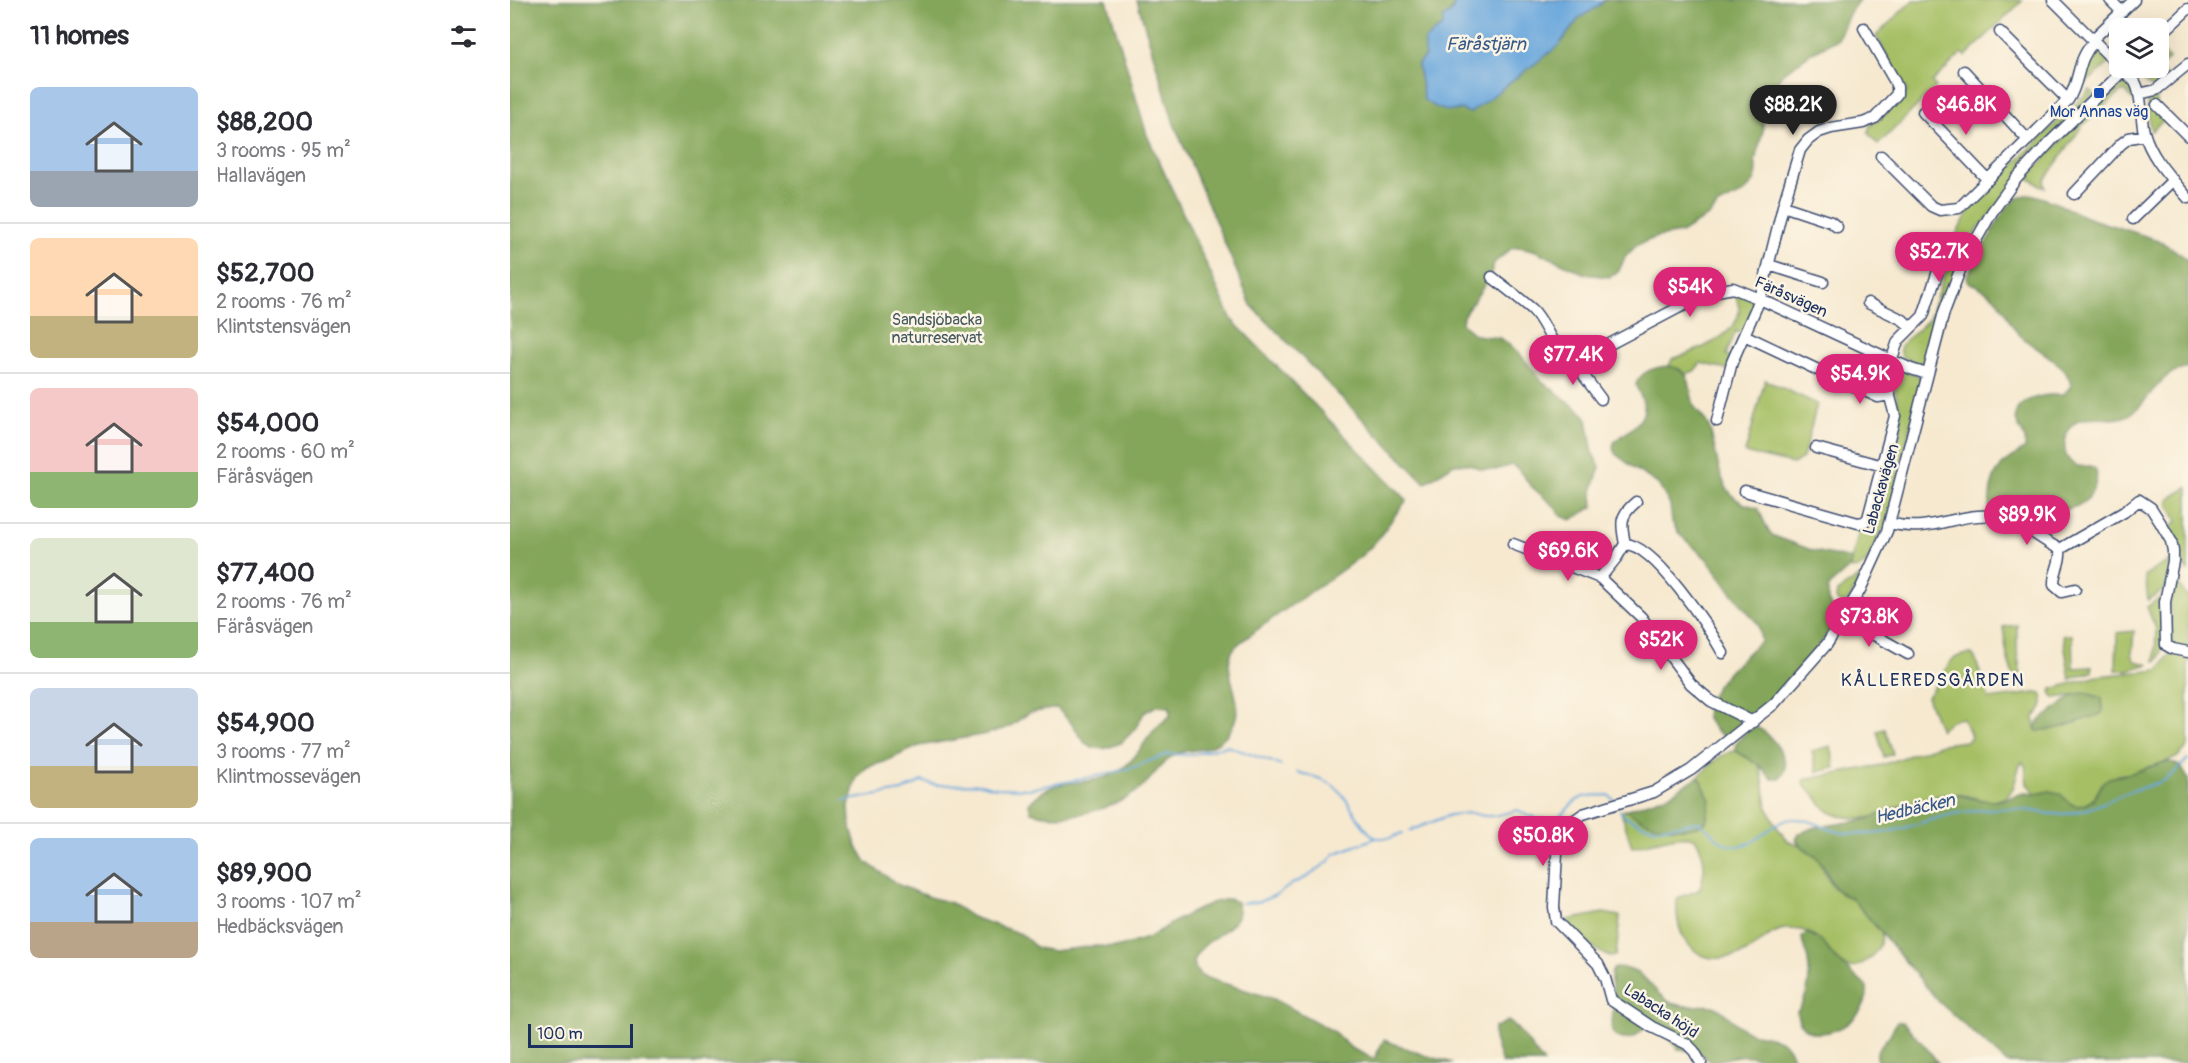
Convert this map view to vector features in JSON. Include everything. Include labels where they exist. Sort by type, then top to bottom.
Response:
[{"type":"street","points":[[2053,0],[2109,55]]},
{"type":"street","points":[[2110,0],[2122,12]]},
{"type":"street","points":[[1881,156],[1931,206],[1940,210],[1959,208],[2068,100],[2076,83],[2083,54],[2134,0]]},
{"type":"street","points":[[2169,27],[2188,9]]},
{"type":"street","points":[[1716,421],[1732,362],[1761,299],[1796,160],[1808,140],[1819,132],[1868,122],[1897,94],[1894,80],[1864,28]]},
{"type":"street","points":[[2000,32],[2068,100]]},
{"type":"street","points":[[2139,94],[2156,90],[2188,64]]},
{"type":"street","points":[[1964,71],[2028,141]]},
{"type":"street","name":"Labackavägen","points":[[1753,722],[1774,704],[1827,644],[1860,590],[1889,523],[1927,374],[1952,289],[1974,242],[1992,212],[2031,161],[2115,78]]},
{"type":"street","points":[[2132,78],[2139,94],[2141,119],[2152,152],[2188,198]]},
{"type":"street","points":[[2157,105],[2188,136]]},
{"type":"street","points":[[1923,112],[1988,180]]},
{"type":"street","points":[[2074,194],[2121,144],[2130,138],[2145,135]]},
{"type":"street","points":[[2133,219],[2173,180]]},
{"type":"street","points":[[1783,206],[1832,222],[1837,227]]},
{"type":"street","points":[[1745,491],[1858,523],[1864,522],[1870,514],[1894,416],[1887,385],[1887,373],[1898,341],[1923,316],[1944,253]]},
{"type":"street","points":[[1769,265],[1823,282]]},
{"type":"street","points":[[1492,277],[1534,311],[1558,349],[1564,354],[1577,358],[1584,376],[1601,399]]},
{"type":"street","name":"Färåsvägen","points":[[1577,358],[1602,349],[1678,308],[1717,291],[1732,288],[1761,299],[1911,369],[1927,374]]},
{"type":"street","points":[[1868,303],[1902,320],[1911,328]]},
{"type":"street","points":[[1744,335],[1818,370]]},
{"type":"street","points":[[1830,375],[1878,397],[1890,395]]},
{"type":"street","points":[[1816,448],[1882,466]]},
{"type":"street","points":[[2060,549],[2124,512],[2139,500],[2147,505],[2160,522],[2171,542],[2173,551],[2172,570],[2165,602],[2165,641],[2169,648],[2188,652]]},
{"type":"street","points":[[1600,578],[1625,544],[1622,530],[1623,517],[1628,508],[1636,502]]},
{"type":"street","points":[[1889,523],[1905,528],[1925,527],[1977,515],[2001,517],[2060,549]]},
{"type":"street","points":[[1513,544],[1600,578],[1641,617],[1690,684],[1711,701],[1753,722]]},
{"type":"street","points":[[1625,544],[1636,546],[1678,587],[1723,653]]},
{"type":"street","points":[[2060,549],[2054,585],[2062,592],[2076,588]]},
{"type":"street","points":[[1844,618],[1908,654]]},
{"type":"street","name":"Labacka höjd","points":[[1701,1063],[1687,1044],[1652,1027],[1611,1000],[1605,978],[1598,964],[1558,923],[1554,908],[1558,842],[1566,826],[1583,814],[1637,798],[1667,786],[1753,722]]},
{"type":"green space","name":"Sandsjöbacka naturreservat","points":[[510,0],[1107,0],[1147,135],[1232,320],[1407,500],[1361,556],[1235,647],[1229,663],[1236,699],[1236,717],[1227,734],[1218,742],[1207,748],[1184,751],[1169,758],[1139,790],[1115,804],[1087,813],[1044,815],[1031,812],[1029,804],[1039,794],[1059,785],[1100,779],[1119,771],[1132,760],[1156,728],[1170,716],[1170,707],[1156,706],[1144,713],[1136,728],[1121,743],[1104,749],[1085,743],[1057,708],[1029,713],[1009,727],[987,734],[919,746],[867,767],[856,779],[849,806],[850,824],[856,845],[866,862],[899,885],[951,903],[972,917],[1021,934],[1037,948],[1053,951],[1096,946],[1120,947],[1150,937],[1211,903],[1229,899],[1237,902],[1237,916],[1229,926],[1198,952],[1195,967],[1201,976],[1274,999],[1333,1031],[1351,1048],[1374,1059],[1384,1040],[1453,1063],[510,1063]]},
{"type":"green space","points":[[1137,0],[1463,0],[1454,4],[1443,26],[1433,33],[1425,56],[1418,64],[1424,100],[1442,109],[1451,111],[1461,109],[1470,113],[1558,46],[1580,17],[1605,0],[1859,0],[1850,12],[1838,39],[1813,52],[1782,74],[1768,94],[1763,103],[1763,131],[1755,161],[1757,172],[1755,180],[1744,193],[1718,205],[1710,215],[1681,233],[1657,237],[1637,245],[1625,257],[1619,271],[1609,277],[1585,274],[1536,251],[1521,247],[1512,248],[1494,263],[1489,279],[1463,316],[1462,324],[1475,335],[1499,338],[1508,343],[1541,380],[1584,414],[1587,419],[1593,454],[1600,467],[1592,491],[1593,507],[1571,520],[1561,516],[1554,506],[1512,465],[1495,470],[1481,469],[1469,464],[1454,464],[1425,483],[1251,305],[1174,124]]},
{"type":"green space","points":[[1913,0],[2023,0],[1966,56],[1962,53],[1932,82],[1936,87],[1878,145],[1868,133],[1870,125],[1881,118],[1907,91],[1876,36]]},
{"type":"green space","points":[[2097,50],[2109,60],[2109,64],[2080,88],[2087,57]]},
{"type":"green space","points":[[2143,78],[2168,78],[2154,88]]},
{"type":"green space","points":[[2126,80],[2133,82],[2136,100],[2126,92],[2121,92],[2082,126],[2044,181],[2045,188],[2027,177],[2079,122]]},
{"type":"green space","points":[[2090,90],[2094,93],[1976,232],[1927,363],[1921,365],[1902,357],[1900,349],[1902,344],[1929,319],[1944,275],[1953,257],[1951,244],[1973,204]]},
{"type":"green space","points":[[2157,96],[2155,111],[2168,117],[2151,131],[2148,100]]},
{"type":"green space","points":[[2030,194],[2086,217],[2154,239],[2178,252],[2188,261],[2188,367],[2170,374],[2139,407],[2126,416],[2113,419],[2085,419],[2073,424],[2065,441],[2066,454],[2075,465],[2091,466],[2096,470],[2095,486],[2090,496],[2082,504],[2050,514],[2046,527],[2043,529],[1989,507],[1991,488],[1995,475],[2002,465],[2025,448],[2024,437],[2017,422],[2018,408],[2031,399],[2048,395],[2063,395],[2071,386],[2063,369],[2023,338],[2014,329],[1998,301],[1984,290],[1968,282],[1967,276],[2004,211],[2022,196]]},
{"type":"green space","points":[[1734,292],[1756,299],[1743,334],[1736,331],[1726,355],[1732,358],[1730,370],[1701,363],[1694,371],[1686,374],[1669,366],[1672,359],[1691,353],[1730,329],[1739,311]]},
{"type":"green space","points":[[1669,366],[1683,372],[1689,380],[1695,408],[1709,427],[1722,479],[1733,496],[1743,503],[1758,508],[1769,532],[1774,536],[1814,551],[1852,559],[1849,568],[1828,589],[1828,601],[1840,617],[1816,650],[1775,697],[1728,737],[1721,735],[1713,727],[1707,717],[1707,706],[1712,693],[1721,681],[1761,641],[1758,624],[1707,559],[1680,535],[1672,522],[1670,505],[1658,484],[1616,454],[1613,448],[1614,442],[1636,425],[1643,414],[1643,402],[1636,384],[1639,379],[1650,370]]},
{"type":"green space","points":[[1902,368],[1922,378],[1889,516],[1868,561],[1857,569],[1849,568],[1860,528],[1875,534],[1900,429],[1900,415],[1893,377],[1894,373]]},
{"type":"green space","points":[[1765,380],[1817,404],[1803,458],[1793,464],[1745,453]]},
{"type":"green space","points":[[2188,487],[2188,571],[2182,564],[2178,542],[2170,528],[2177,521],[2168,503],[2170,498]]},
{"type":"green space","points":[[2171,560],[2165,589],[2148,600],[2145,575]]},
{"type":"green space","points":[[1862,575],[1849,600],[1845,603],[1838,602],[1837,592]]},
{"type":"green space","points":[[2178,584],[2188,598],[2188,747],[2176,758],[2132,773],[2118,775],[2090,801],[2077,806],[2053,792],[2036,794],[2027,784],[2025,765],[2022,762],[2012,791],[2004,798],[1991,801],[1957,794],[1943,795],[1893,808],[1870,818],[1848,817],[1830,812],[1806,788],[1804,780],[1882,765],[1942,744],[1967,741],[1971,737],[1962,718],[1952,720],[1940,730],[1927,697],[1951,661],[1961,655],[1972,654],[1975,658],[1989,699],[2041,694],[2042,707],[2034,717],[2037,731],[2059,728],[2100,714],[2103,710],[2102,698],[2084,694],[2054,698],[2050,692],[2052,689],[2098,676],[2159,670],[2170,653],[2172,640],[2170,602],[2174,586]]},
{"type":"green space","points":[[2161,597],[2163,637],[2161,653],[2155,661],[2156,629],[2147,607]]},
{"type":"green space","points":[[2017,625],[2017,652],[2023,686],[2017,688],[2007,656],[2003,627]]},
{"type":"green space","points":[[2134,631],[2132,654],[2135,661],[2149,664],[2128,670],[2116,670],[2117,633]]},
{"type":"green space","points":[[2063,635],[2072,635],[2073,668],[2092,667],[2092,672],[2070,679]]},
{"type":"green space","points":[[2085,693],[2102,698],[2101,714],[2059,728],[2037,731],[2035,728],[2038,722],[2075,694]]},
{"type":"green space","points":[[1755,727],[1766,733],[1780,751],[1785,771],[1780,779],[1772,779],[1759,765],[1736,751],[1735,746],[1739,740]]},
{"type":"green space","points":[[1885,729],[1893,754],[1884,757],[1877,731]]},
{"type":"green space","points":[[1831,746],[1835,768],[1817,772],[1812,751]]},
{"type":"green space","points":[[1736,751],[1759,765],[1767,807],[1779,830],[1788,841],[1800,845],[1818,859],[1832,886],[1843,895],[1852,898],[1882,933],[1876,951],[1859,966],[1846,967],[1818,938],[1796,929],[1779,930],[1745,953],[1722,958],[1703,956],[1684,938],[1678,919],[1677,898],[1699,890],[1704,867],[1698,843],[1691,837],[1684,837],[1632,847],[1621,812],[1625,810],[1634,816],[1665,827],[1686,828],[1706,822],[1710,800],[1699,776],[1721,757]]},
{"type":"green space","points":[[2165,762],[2180,766],[2188,779],[2188,1063],[2007,1063],[1939,1002],[1852,898],[1834,887],[1818,859],[1796,840],[1799,834],[1812,828],[1868,819],[1897,807],[1953,794],[1997,801],[2024,793],[2036,794],[2050,791],[2059,793],[2071,804],[2084,805],[2093,800],[2103,782],[2109,778]]},
{"type":"green space","points":[[1699,776],[1710,800],[1706,822],[1686,828],[1665,827],[1634,816],[1625,810],[1669,795]]},
{"type":"green space","points":[[1603,913],[1620,916],[1616,955],[1612,957],[1592,947],[1563,921]]},
{"type":"green space","points":[[1808,933],[1821,940],[1833,956],[1867,987],[1865,1001],[1858,1014],[1847,1024],[1822,1033],[1810,1031],[1801,1025],[1797,1012],[1804,1000],[1809,980],[1808,960],[1802,936]]},
{"type":"green space","points":[[1620,967],[1644,978],[1664,999],[1672,1003],[1682,1006],[1713,1006],[1744,1030],[1780,1040],[1790,1050],[1794,1063],[1766,1063],[1746,1055],[1712,1062],[1695,1051],[1678,1049],[1667,1037],[1645,1028],[1632,1038],[1619,1038],[1615,1035],[1612,1025],[1614,1001],[1611,976],[1613,969]]},
{"type":"green space","points":[[1508,1021],[1544,1063],[1502,1063],[1494,1039],[1494,1028]]},
{"type":"green space","points":[[1897,1022],[1903,1022],[1938,1063],[1878,1062],[1879,1047]]},
{"type":"water","name":"Färåstjärn","points":[[1463,0],[1605,0],[1580,17],[1558,46],[1470,113],[1461,109],[1451,111],[1442,109],[1424,100],[1418,64],[1425,56],[1425,40],[1443,26],[1443,18],[1452,12],[1454,4]]},
{"type":"waterway","points":[[843,801],[902,791],[922,781],[936,785],[980,784],[996,788],[1029,789],[1131,768],[1168,754],[1190,755],[1227,746],[1281,765]]},
{"type":"waterway","name":"Hedbäcken","points":[[1620,810],[1625,817],[1646,826],[1658,828],[1699,822],[1720,841],[1736,846],[1751,842],[1777,824],[1792,819],[1808,821],[1843,833],[1876,834],[1902,829],[1939,817],[1980,810],[2010,809],[2056,814],[2079,811],[2164,780],[2188,759]]},
{"type":"waterway","points":[[1297,772],[1322,779],[1336,788],[1363,826],[1376,838],[1391,838],[1402,833]]},
{"type":"waterway","name":"Hedbäcken","points":[[1409,831],[1450,815],[1471,813],[1494,816],[1518,810],[1530,817],[1547,819],[1560,816],[1575,802],[1591,795],[1608,795],[1614,800]]},
{"type":"waterway","points":[[1242,903],[1259,902],[1278,894],[1309,876],[1329,861],[1334,854],[1376,838]]},
{"type":"place","name":"Mor Annas väg","points":[[2099,93]]},
{"type":"district","name":"KÅLLEREDSGÅRDEN","points":[[1933,680]]}]
